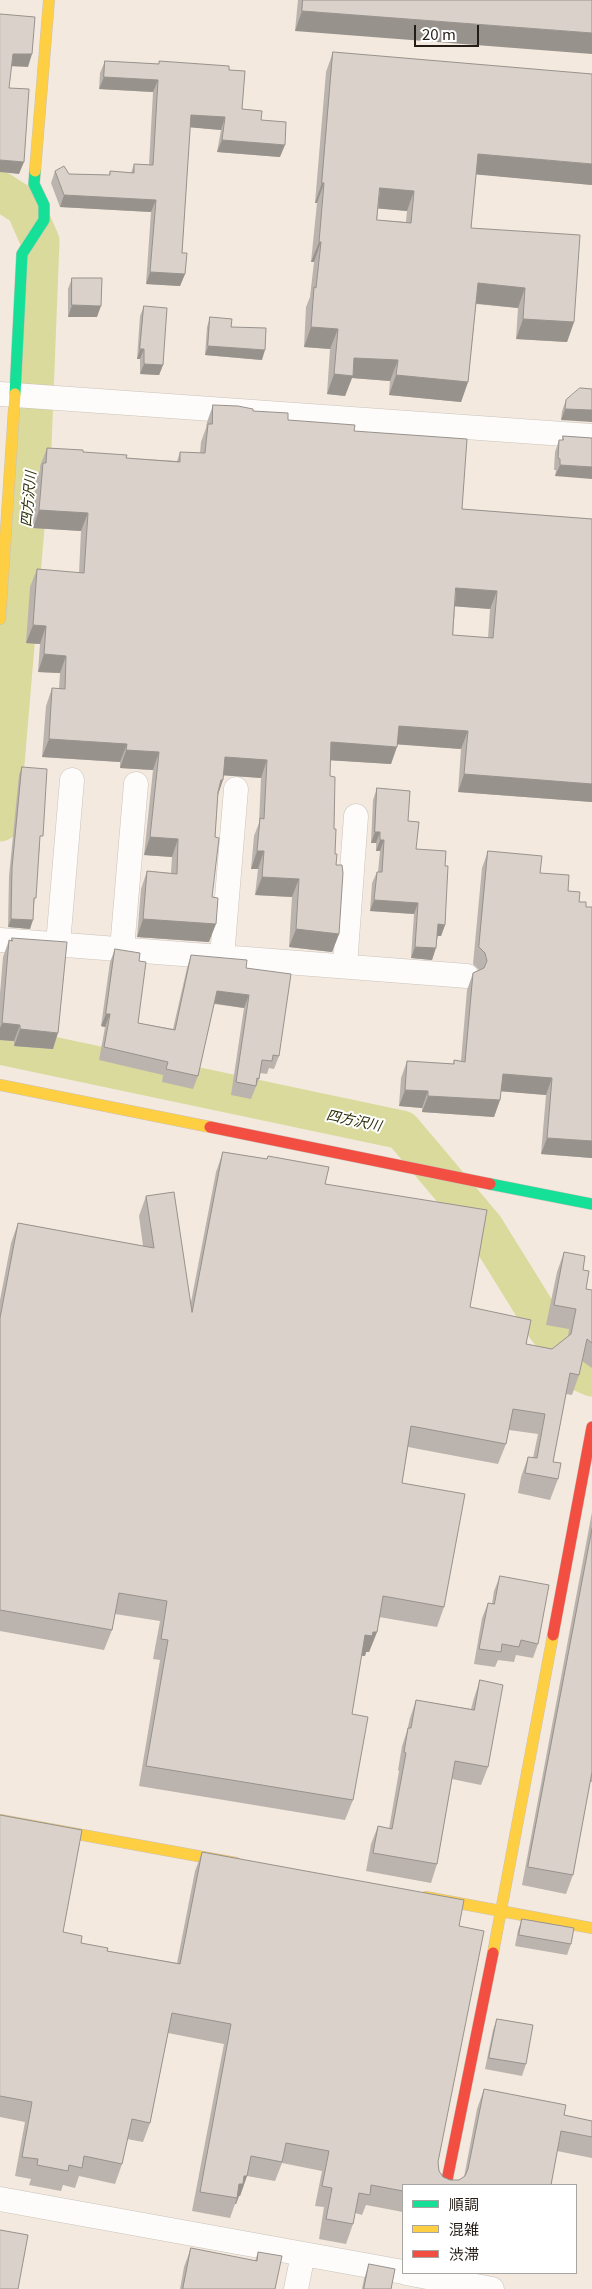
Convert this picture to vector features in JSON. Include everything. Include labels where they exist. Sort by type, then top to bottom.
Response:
[{"type":"street","points":[[0,620],[8,395],[22,254],[44,220],[44,205],[34,184],[49,0]]},
{"type":"street","points":[[8,395],[592,436]]},
{"type":"street","points":[[58,944],[72,780]]},
{"type":"street","points":[[122,949],[136,784]]},
{"type":"street","points":[[222,957],[236,789]]},
{"type":"street","points":[[345,966],[356,816]]},
{"type":"street","points":[[0,940],[467,976]]},
{"type":"street","points":[[0,1085],[592,1204]]},
{"type":"street","points":[[446,2184],[501,1911],[592,1427]]},
{"type":"street","points":[[0,1820],[246,1864]]},
{"type":"street","points":[[413,1895],[592,1928]]},
{"type":"street","points":[[0,2199],[402,2274]]},
{"type":"street","points":[[296,2289],[303,2254]]},
{"type":"street","points":[[403,2274],[492,2289]]},
{"type":"building","points":[[303,0],[592,0],[592,33],[302,11]]},
{"type":"building","points":[[0,14],[35,17],[32,54],[13,54],[9,88],[29,89],[24,162],[0,160]]},
{"type":"building","points":[[333,52],[592,74],[592,164],[478,154],[471,228],[580,235],[574,322],[523,319],[525,288],[478,283],[468,382],[396,375],[398,360],[354,358],[353,376],[334,374],[338,329],[311,327],[314,287],[316,288],[321,242],[319,242],[324,183],[322,183]],"holes":[[[380,188],[414,191],[411,223],[377,220]]]},
{"type":"building","points":[[105,61],[159,64],[159,61],[229,66],[229,70],[245,71],[242,109],[262,111],[261,120],[286,122],[285,145],[222,140],[225,117],[191,115],[182,253],[187,253],[185,274],[150,272],[156,200],[64,195],[55,171],[64,166],[69,174],[110,175],[110,171],[134,173],[134,164],[153,165],[158,80],[104,77]]},
{"type":"building","points":[[72,278],[102,278],[101,306],[72,305]]},
{"type":"building","points":[[144,306],[167,308],[163,365],[144,364],[144,349],[140,349]]},
{"type":"building","points":[[210,317],[232,319],[231,327],[266,328],[265,350],[208,346]]},
{"type":"building","points":[[580,388],[592,389],[592,410],[565,409],[566,400]]},
{"type":"building","points":[[213,405],[238,406],[253,409],[253,411],[288,413],[288,420],[355,425],[354,431],[467,439],[462,509],[592,519],[592,784],[464,774],[468,731],[399,726],[397,747],[331,742],[330,776],[335,777],[334,829],[336,829],[336,865],[342,865],[343,873],[339,934],[296,929],[299,879],[262,877],[264,851],[257,851],[260,818],[264,819],[267,760],[225,757],[223,780],[221,780],[218,792],[215,837],[219,838],[212,897],[218,898],[216,924],[143,919],[147,871],[177,874],[178,839],[150,837],[159,752],[126,750],[127,744],[49,739],[52,688],[65,689],[66,656],[44,654],[46,626],[33,625],[37,569],[84,573],[88,513],[39,510],[43,463],[46,463],[47,448],[83,450],[83,452],[127,455],[126,458],[180,462],[180,452],[205,453],[208,424],[212,424]],"holes":[[[456,588],[497,591],[493,638],[453,635]]]},
{"type":"building","points":[[563,436],[592,438],[592,467],[560,465],[560,459],[558,458],[559,440],[563,440]]},
{"type":"building","points":[[22,767],[47,769],[43,836],[40,836],[33,920],[11,919],[12,868]]},
{"type":"building","points":[[377,788],[410,791],[408,821],[419,822],[416,849],[446,851],[445,866],[448,866],[445,925],[438,924],[436,948],[415,947],[418,903],[374,900],[377,872],[382,872],[384,840],[380,840],[380,832],[375,832]]},
{"type":"building","points":[[488,851],[542,856],[540,873],[569,875],[568,891],[580,892],[579,902],[586,902],[586,907],[592,907],[592,1141],[547,1138],[552,1078],[503,1074],[500,1100],[428,1096],[428,1091],[405,1090],[407,1061],[454,1064],[454,1060],[465,1062],[473,973],[484,968],[487,961],[485,953],[479,947]]},
{"type":"building","points":[[12,938],[67,942],[58,1033],[20,1029],[20,1025],[2,1023],[9,940],[12,941]]},
{"type":"building","points":[[115,949],[140,953],[139,961],[146,962],[138,1023],[175,1030],[191,955],[247,960],[246,968],[291,974],[279,1056],[273,1055],[272,1061],[262,1060],[256,1086],[236,1082],[249,995],[217,991],[198,1076],[166,1069],[168,1062],[104,1047],[110,1014],[106,1014]]},
{"type":"building","points":[[223,1152],[267,1159],[268,1156],[329,1167],[325,1184],[487,1210],[470,1307],[531,1320],[526,1344],[552,1349],[571,1334],[576,1309],[554,1305],[564,1252],[585,1256],[583,1270],[589,1271],[586,1289],[592,1290],[592,1343],[587,1339],[579,1375],[570,1373],[553,1462],[561,1463],[558,1479],[525,1473],[528,1457],[537,1458],[545,1414],[513,1409],[506,1444],[411,1426],[402,1483],[465,1494],[444,1607],[383,1596],[377,1632],[373,1632],[372,1636],[365,1635],[352,1714],[368,1717],[353,1800],[146,1766],[168,1640],[161,1639],[167,1601],[119,1593],[112,1630],[0,1610],[0,1318],[18,1223],[154,1248],[146,1196],[174,1192],[192,1312]]},
{"type":"building","points":[[592,1529],[592,1772],[573,1875],[528,1867]]},
{"type":"building","points":[[500,1576],[549,1585],[538,1644],[521,1640],[519,1647],[502,1644],[501,1652],[479,1649],[488,1603],[494,1604]]},
{"type":"building","points":[[480,1680],[503,1685],[488,1767],[455,1761],[437,1864],[373,1853],[378,1826],[392,1829],[406,1753],[404,1752],[408,1728],[411,1728],[416,1700],[474,1710]]},
{"type":"building","points":[[0,1815],[82,1830],[63,1932],[82,1936],[81,1943],[108,1948],[107,1951],[180,1964],[202,1852],[464,1900],[459,1926],[484,1931],[438,2162],[439,2171],[443,2177],[450,2180],[459,2180],[465,2176],[484,2089],[566,2105],[564,2115],[592,2121],[592,2137],[561,2131],[551,2184],[402,2184],[402,2191],[371,2185],[370,2195],[359,2193],[353,2224],[326,2219],[332,2188],[322,2186],[329,2151],[286,2143],[282,2162],[251,2156],[247,2176],[244,2176],[243,2184],[239,2184],[237,2198],[200,2192],[231,2024],[172,2013],[150,2123],[132,2119],[122,2164],[84,2156],[82,2168],[69,2165],[68,2171],[37,2165],[38,2159],[22,2157],[32,2102],[0,2096]]},
{"type":"building","points":[[522,1919],[574,1928],[571,1944],[519,1935]]},
{"type":"building","points":[[497,2019],[533,2025],[526,2064],[489,2058]]},
{"type":"building","points":[[0,2230],[28,2235],[18,2289],[0,2289]]},
{"type":"building","points":[[191,2248],[257,2261],[258,2252],[282,2256],[275,2289],[183,2289]]},
{"type":"building","points":[[369,2264],[395,2269],[391,2289],[364,2289]]},
{"type":"waterway","name":"四方沢川","points":[[0,191],[25,207],[40,241],[32,445],[0,822]]},
{"type":"waterway","name":"四方沢川","points":[[0,1045],[402,1130],[484,1227],[546,1327],[581,1372],[592,1377]]},
{"type":"traffic: fast","points":[[15,394],[22,254],[44,220],[44,205],[34,184],[35,171]]},
{"type":"traffic: fast","points":[[490,1184],[592,1204]]},
{"type":"traffic: slow","points":[[35,171],[49,0]]},
{"type":"traffic: slow","points":[[0,619],[15,394]]},
{"type":"traffic: slow","points":[[0,1085],[210,1127]]},
{"type":"traffic: slow","points":[[493,1953],[553,1635]]},
{"type":"traffic: slow","points":[[0,1820],[236,1863]]},
{"type":"traffic: slow","points":[[426,1897],[592,1928]]},
{"type":"traffic: jam","points":[[210,1127],[490,1184]]},
{"type":"traffic: jam","points":[[553,1635],[592,1427]]},
{"type":"traffic: jam","points":[[446,2184],[493,1953]]}]
